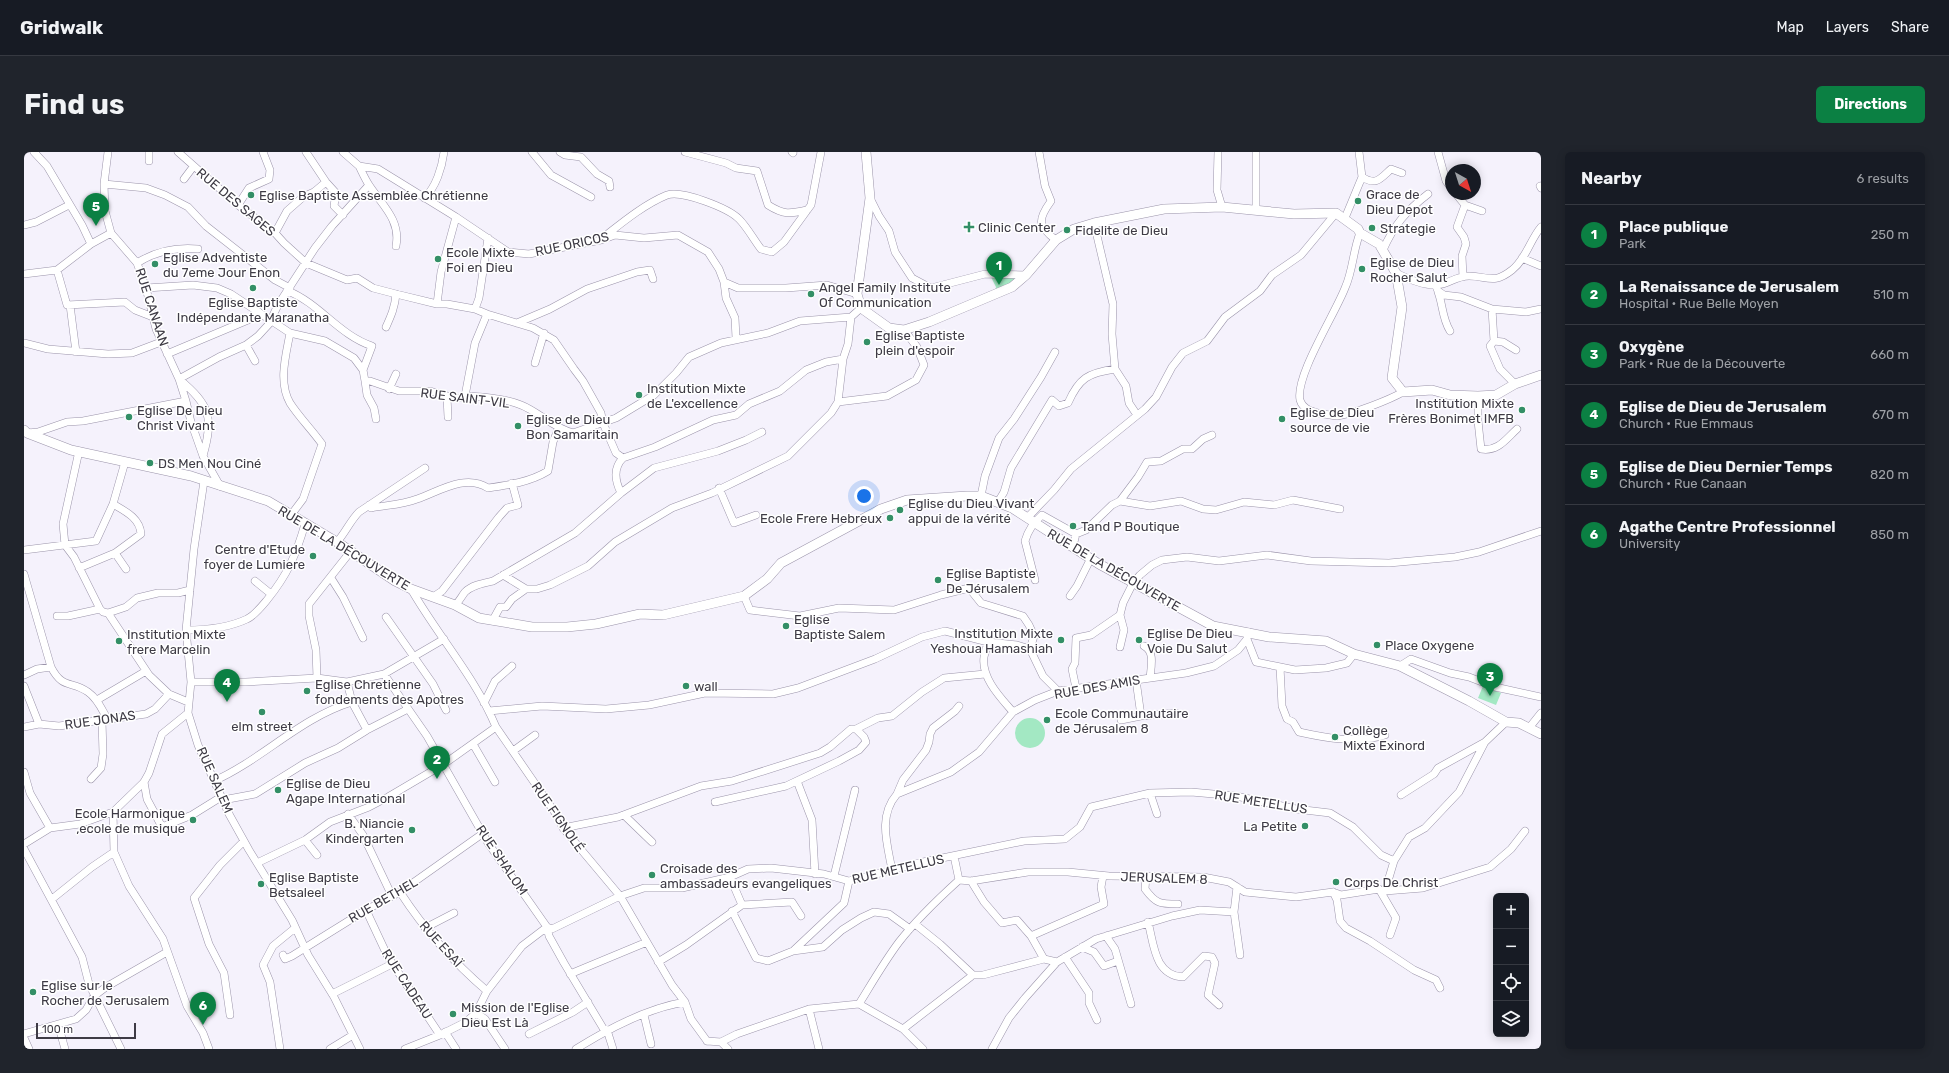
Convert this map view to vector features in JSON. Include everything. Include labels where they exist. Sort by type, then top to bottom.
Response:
[{"type":"street","points":[[34,152],[47,166],[82,225],[91,244]]},
{"type":"street","name":"RUE CANAAN","points":[[108,152],[104,184],[105,211],[111,233],[137,263],[146,288],[161,342],[179,379],[191,422],[203,456],[220,486]]},
{"type":"street","points":[[149,152],[149,160]]},
{"type":"street","name":"RUE DES SAGES","points":[[178,152],[193,167],[238,205],[275,232],[284,243],[306,263],[347,280],[357,278],[373,288],[437,304],[447,304],[476,309],[544,333],[559,344],[574,369],[583,380],[601,413],[603,423],[616,453],[623,458]]},
{"type":"street","points":[[238,205],[249,188],[269,179],[270,170],[263,152]]},
{"type":"street","points":[[306,152],[326,182],[336,193],[334,206],[343,215]]},
{"type":"street","points":[[344,152],[359,166],[369,185],[393,218],[398,236],[396,246]]},
{"type":"street","points":[[424,198],[428,194],[437,176],[444,152]]},
{"type":"street","points":[[532,152],[551,176],[591,197]]},
{"type":"street","points":[[560,152],[565,155],[581,158],[597,174],[609,181],[610,187]]},
{"type":"street","points":[[685,152],[726,163],[736,168],[757,171],[768,205],[779,212],[790,214],[807,210]]},
{"type":"street","points":[[601,240],[644,208],[668,195],[680,194],[727,210],[740,219],[761,249],[770,252],[784,242],[810,205],[821,152]]},
{"type":"street","points":[[866,152],[870,198],[857,294],[861,308],[889,328],[904,330],[929,322],[1012,287],[1026,275],[1056,240],[1074,229],[1094,223],[1164,209],[1222,207],[1318,215],[1336,213],[1358,229],[1360,233],[1373,240],[1383,250],[1396,273],[1402,308],[1392,378],[1403,392]]},
{"type":"street","points":[[1038,152],[1045,186],[1052,201],[1043,213],[1041,219],[1044,231],[1056,240]]},
{"type":"street","points":[[1218,152],[1216,190],[1222,207]]},
{"type":"street","points":[[1256,152],[1256,210]]},
{"type":"street","points":[[1347,222],[1345,218],[1362,177],[1359,152]]},
{"type":"street","points":[[1438,152],[1445,178]]},
{"type":"street","name":"RUE ORICOS","points":[[359,166],[378,170],[456,217],[508,252],[529,254],[601,240],[615,234],[644,238],[678,235],[708,252],[719,270],[724,282],[726,298],[735,318],[736,338]]},
{"type":"street","points":[[184,178],[193,167]]},
{"type":"street","points":[[1362,177],[1370,182],[1375,182],[1391,169],[1402,174]]},
{"type":"street","points":[[275,232],[287,211],[326,182]]},
{"type":"street","points":[[104,184],[146,188],[166,195],[188,207],[206,226],[275,280],[307,301],[357,341],[372,346],[363,370]]},
{"type":"street","points":[[203,456],[210,422],[205,406],[195,393],[179,379],[219,357],[246,345],[258,336],[271,321],[289,289],[332,226],[369,185]]},
{"type":"street","points":[[1383,250],[1391,231],[1404,215],[1428,194]]},
{"type":"street","points":[[870,198],[889,231],[895,252],[907,271],[912,278],[931,288],[985,274],[1026,275]]},
{"type":"street","points":[[1460,200],[1465,206],[1482,211]]},
{"type":"street","points":[[24,225],[36,222],[69,205]]},
{"type":"street","points":[[1463,277],[1462,256],[1466,244],[1464,237],[1457,227],[1465,206]]},
{"type":"street","points":[[1034,580],[1025,541],[1030,520],[1054,490],[1071,470],[1137,415],[1156,397],[1172,367],[1183,354],[1207,341],[1225,317],[1260,291],[1272,275],[1301,255],[1336,213]]},
{"type":"street","points":[[437,304],[441,272],[456,217]]},
{"type":"street","points":[[1094,223],[1113,304],[1112,334],[1115,369],[1126,386],[1129,403],[1137,415]]},
{"type":"street","points":[[1437,288],[1463,277],[1470,276],[1488,279],[1497,278],[1513,269],[1522,258],[1532,239],[1541,227]]},
{"type":"street","points":[[24,274],[57,270],[91,244],[111,233]]},
{"type":"street","points":[[1360,233],[1346,288],[1312,353],[1301,387],[1300,400],[1304,407],[1315,412],[1337,416],[1357,411],[1403,392],[1432,390],[1450,395],[1496,395],[1515,384],[1541,374]]},
{"type":"street","points":[[476,309],[488,238]]},
{"type":"street","points":[[137,263],[148,256],[168,250],[198,249]]},
{"type":"street","points":[[1522,258],[1541,266]]},
{"type":"street","points":[[57,270],[67,305],[125,302],[135,310],[153,317]]},
{"type":"street","points":[[517,323],[602,283],[650,270],[653,279]]},
{"type":"street","points":[[1396,273],[1437,288],[1444,295],[1460,298],[1492,309],[1526,312],[1541,310]]},
{"type":"street","points":[[724,282],[738,288],[786,288],[827,285],[857,294]]},
{"type":"street","points":[[146,288],[182,287],[193,285],[217,288],[231,294],[290,333],[325,341],[354,358],[363,370],[367,395],[374,408],[376,419]]},
{"type":"street","points":[[1437,288],[1442,303],[1442,315],[1450,331]]},
{"type":"street","points":[[386,328],[388,320],[394,311],[396,294]]},
{"type":"street","points":[[70,305],[76,352]]},
{"type":"street","points":[[503,576],[526,589],[537,589],[550,585],[588,566],[614,542],[636,531],[657,516],[672,508],[712,493],[719,488],[776,463],[788,456],[831,413],[838,402],[843,359],[848,344],[851,317],[861,308]]},
{"type":"street","points":[[1492,309],[1494,341],[1490,346],[1500,370],[1515,384]]},
{"type":"street","points":[[167,354],[248,320],[259,312]]},
{"type":"street","points":[[465,396],[475,343],[487,314]]},
{"type":"street","name":"RUE SAINT-VIL","points":[[365,381],[370,381],[389,389],[399,391],[430,392],[447,397],[463,398],[465,396],[490,398],[521,405],[559,427],[573,433],[616,418],[654,395],[676,373],[689,357],[736,338],[768,333],[800,321],[851,317]]},
{"type":"street","points":[[838,402],[887,396],[916,380],[924,365],[917,347],[904,330]]},
{"type":"street","points":[[290,333],[284,364],[286,393],[290,402],[322,444],[303,499],[291,515]]},
{"type":"street","points":[[535,363],[544,333]]},
{"type":"street","points":[[1494,341],[1502,342],[1516,350]]},
{"type":"street","points":[[24,343],[48,349],[76,352],[132,353],[161,342]]},
{"type":"street","points":[[246,345],[255,361]]},
{"type":"street","points":[[981,496],[985,476],[999,438],[1014,419],[1041,378],[1055,352]]},
{"type":"street","points":[[621,493],[615,475],[618,463],[623,458],[655,447],[712,420],[736,415],[749,404],[780,391],[806,370],[826,362],[843,359]]},
{"type":"street","points":[[998,502],[1004,492],[1011,468],[1052,400],[1059,406],[1068,403],[1080,381],[1089,375],[1115,369]]},
{"type":"street","points":[[389,389],[396,374]]},
{"type":"street","points":[[1478,396],[1478,421],[1481,449],[1496,448],[1504,443],[1517,429]]},
{"type":"street","points":[[447,397],[448,417]]},
{"type":"street","points":[[25,431],[38,432],[67,422],[84,421],[186,401]]},
{"type":"street","points":[[369,505],[371,508],[400,504],[418,499],[451,485],[472,483],[482,484],[488,488],[529,480],[548,471],[553,442],[559,427]]},
{"type":"street","name":"RUE DE LA DÉCOUVERTE","points":[[25,431],[79,451],[191,476],[268,501],[337,542],[395,581],[411,589],[455,605],[478,618],[532,626],[567,627],[596,624],[640,614],[663,615],[744,596],[767,579],[781,563],[881,509],[907,500],[981,496],[1012,508],[1071,546],[1133,583],[1213,626],[1248,636],[1326,641],[1354,654],[1400,666],[1469,701],[1506,722],[1519,724],[1541,734]]},
{"type":"street","points":[[455,605],[459,602],[466,591],[503,576],[575,533],[621,493],[654,468],[711,453],[746,440],[762,432]]},
{"type":"street","points":[[1076,534],[1086,530],[1112,506],[1120,501],[1147,462],[1161,460],[1183,449],[1192,449],[1202,439],[1212,435]]},
{"type":"street","points":[[79,451],[64,524],[65,545],[74,557],[100,609],[103,612],[108,613],[126,607],[137,598],[158,593],[178,593],[190,590]]},
{"type":"street","points":[[24,550],[96,541],[113,504],[125,462]]},
{"type":"street","points":[[337,542],[344,534],[351,520],[369,505],[425,468]]},
{"type":"street","name":"RUE SALEM","points":[[204,481],[186,630],[191,682],[188,713],[198,745],[222,799],[244,841],[292,920],[305,948],[332,994],[360,1049]]},
{"type":"street","points":[[433,597],[442,591],[507,508],[518,505],[512,483]]},
{"type":"street","points":[[719,488],[734,523],[756,515]]},
{"type":"street","points":[[1120,501],[1150,506],[1181,501],[1204,509],[1216,510],[1244,502],[1274,506],[1293,500],[1340,509]]},
{"type":"street","points":[[79,568],[115,553],[141,534],[141,529],[131,514],[113,504]]},
{"type":"street","points":[[1030,520],[1042,515],[1076,534]]},
{"type":"street","points":[[186,630],[220,627],[248,618],[272,594],[282,581],[296,553],[305,524]]},
{"type":"street","points":[[1120,647],[1124,630],[1120,615],[1123,603],[1133,583],[1152,565],[1162,560],[1175,557],[1187,557],[1219,561],[1266,554],[1311,562],[1389,563],[1455,557],[1479,552],[1541,531]]},
{"type":"street","points":[[1071,546],[1074,542],[1076,534]]},
{"type":"street","points":[[317,678],[316,650],[308,609],[309,604],[316,592],[331,578],[351,551]]},
{"type":"street","points":[[115,553],[126,569]]},
{"type":"street","points":[[1070,596],[1077,586],[1091,558]]},
{"type":"street","points":[[24,574],[52,667],[57,677],[65,684],[81,688],[97,700],[105,721],[103,754],[100,768],[91,779]]},
{"type":"street","points":[[331,578],[343,597],[363,638]]},
{"type":"street","points":[[255,581],[272,594]]},
{"type":"street","points":[[744,596],[750,610],[800,616],[839,608],[894,610],[969,588],[981,603],[1023,616],[1034,636],[1030,650]]},
{"type":"street","name":"RUE FIGNOLÉ","points":[[411,589],[489,711],[496,727],[556,814],[563,828],[620,896],[658,962],[685,1002],[691,1019],[707,1045]]},
{"type":"street","points":[[493,621],[496,620],[494,618],[500,607],[506,607],[512,599],[526,589]]},
{"type":"street","points":[[56,616],[68,616],[100,609]]},
{"type":"street","points":[[108,613],[146,671],[169,694],[188,702]]},
{"type":"street","points":[[1076,688],[1072,670],[1075,663],[1076,638],[1091,635],[1120,615]]},
{"type":"street","points":[[386,617],[433,684],[446,710]]},
{"type":"street","points":[[489,711],[542,706],[612,709],[649,705],[705,693],[773,694],[798,688],[875,659],[922,637],[945,631],[988,642],[1017,645],[1030,650],[1043,676],[1058,691]]},
{"type":"street","points":[[1248,636],[1256,662],[1295,670],[1326,668],[1347,663],[1354,654]]},
{"type":"street","name":"RUE DES AMIS","points":[[897,794],[950,772],[967,761],[988,742],[1014,712],[1035,700],[1058,691],[1186,673],[1214,666],[1238,650],[1248,636]]},
{"type":"street","points":[[191,682],[246,682],[317,678],[347,682],[384,674],[444,639]]},
{"type":"street","points":[[988,642],[984,658],[986,674],[999,695],[1014,712]]},
{"type":"street","points":[[1144,646],[1148,648],[1152,656],[1150,678]]},
{"type":"street","points":[[1400,666],[1411,658],[1495,687],[1541,697]]},
{"type":"street","points":[[484,703],[494,680],[512,666]]},
{"type":"street","points":[[24,675],[37,669],[52,667]]},
{"type":"street","points":[[1280,667],[1282,706],[1287,719],[1293,722],[1299,732],[1320,737],[1355,740],[1376,738],[1385,735]]},
{"type":"street","points":[[97,700],[146,671]]},
{"type":"street","name":"RUE SHALOM","points":[[384,674],[444,764],[482,834],[548,927],[549,936],[570,974],[603,1028],[607,1030],[613,1049]]},
{"type":"street","points":[[563,828],[618,818],[624,814],[701,786],[732,781],[820,753],[830,747],[851,729],[856,729],[878,718],[892,716],[922,692],[944,678],[986,674]]},
{"type":"street","points":[[1136,680],[1141,716]]},
{"type":"street","points":[[347,682],[352,702],[366,730]]},
{"type":"street","points":[[24,686],[39,724]]},
{"type":"street","name":"RUE JONAS","points":[[24,727],[39,724],[59,726],[79,722],[105,721],[146,714],[155,709],[169,694]]},
{"type":"street","points":[[214,781],[244,765],[320,714],[352,702]]},
{"type":"street","points":[[892,870],[885,817],[903,780],[926,750],[933,728],[955,711],[959,706]]},
{"type":"street","points":[[144,782],[147,800],[162,827],[192,815],[222,799],[255,794],[305,763],[338,748],[366,730],[408,709]]},
{"type":"street","points":[[24,844],[50,828],[80,824],[113,812],[144,782],[149,773],[162,734],[188,713]]},
{"type":"street","points":[[1121,720],[1141,716],[1176,713]]},
{"type":"street","points":[[1529,728],[1541,713]]},
{"type":"street","points":[[1401,796],[1434,774],[1438,768],[1485,742],[1506,722]]},
{"type":"street","points":[[257,862],[305,840],[330,822],[369,807],[444,764],[496,727]]},
{"type":"street","points":[[715,802],[773,790],[797,781],[859,750],[866,742],[866,739],[856,729]]},
{"type":"street","points":[[513,751],[534,735]]},
{"type":"street","points":[[1390,935],[1396,918],[1382,890],[1394,861],[1409,837],[1425,828],[1459,792],[1485,742]]},
{"type":"street","points":[[473,744],[496,782]]},
{"type":"street","points":[[24,772],[30,793],[50,828]]},
{"type":"street","points":[[797,781],[812,820],[815,874]]},
{"type":"street","points":[[834,876],[855,790]]},
{"type":"street","name":"RUE METELLUS","points":[[405,1049],[442,1034],[466,1022],[476,1013],[487,991],[522,946],[548,927],[552,929],[620,896],[644,888],[682,888],[730,877],[748,869],[771,868],[834,876],[849,881],[1024,841],[1065,839],[1080,827],[1091,807],[1150,793],[1192,792],[1236,796],[1296,809],[1330,813],[1353,827],[1381,855],[1394,861]]},
{"type":"street","points":[[1150,793],[1156,814]]},
{"type":"street","points":[[113,812],[114,852],[129,886],[163,939],[187,1006],[209,1049]]},
{"type":"street","points":[[348,814],[363,836],[392,896]]},
{"type":"street","points":[[624,814],[652,842]]},
{"type":"street","name":"JERUSALEM 8","points":[[959,880],[971,881],[1028,872],[1068,872],[1103,876],[1203,877],[1229,882],[1245,892],[1296,897],[1333,892],[1342,895],[1382,890],[1423,888],[1490,867],[1510,849],[1525,831]]},
{"type":"street","name":"RUE BETHEL","points":[[283,955],[285,959],[366,910],[400,892],[482,834]]},
{"type":"street","points":[[305,840],[317,855]]},
{"type":"street","points":[[230,1015],[224,973],[210,944],[194,898],[220,865],[244,841]]},
{"type":"street","points":[[24,849],[82,957],[89,984],[94,996],[121,1049]]},
{"type":"street","points":[[52,899],[92,867],[114,852]]},
{"type":"street","points":[[859,1004],[878,972],[913,926],[931,905],[959,880],[954,856]]},
{"type":"street","points":[[1031,936],[1104,904],[1101,888],[1103,876]]},
{"type":"street","points":[[1146,876],[1145,890],[1154,901],[1166,904],[1178,904]]},
{"type":"street","points":[[730,877],[742,905]]},
{"type":"street","points":[[793,951],[844,903],[849,881]]},
{"type":"street","points":[[971,881],[984,902],[1002,923],[1017,920],[1031,936],[1044,959]]},
{"type":"street","points":[[1237,887],[1234,912],[1240,956]]},
{"type":"street","name":"RUE ESAÏ","points":[[400,892],[425,928],[442,947],[487,991]]},
{"type":"street","points":[[1333,892],[1337,900],[1340,921],[1346,928],[1370,941],[1414,970],[1436,980],[1440,988]]},
{"type":"street","points":[[658,962],[686,945],[742,905],[792,902],[801,916]]},
{"type":"street","points":[[1166,904],[1166,917]]},
{"type":"street","name":"RUE CADEAU","points":[[366,910],[392,964],[442,1034],[456,1049]]},
{"type":"street","points":[[992,1049],[1013,1013],[1057,962],[1096,939],[1148,922],[1200,910],[1234,912]]},
{"type":"street","points":[[732,911],[756,958],[768,961],[793,951],[823,947],[842,930],[874,912],[889,914],[913,926],[940,944],[973,975]]},
{"type":"street","points":[[425,928],[454,913]]},
{"type":"street","points":[[1148,922],[1155,956],[1160,966],[1173,975],[1183,977],[1204,956],[1212,957],[1215,963],[1208,987],[1208,995],[1220,1005]]},
{"type":"street","points":[[280,1049],[270,982],[263,965],[273,946],[295,928]]},
{"type":"street","points":[[1106,936],[1115,948],[1131,1004]]},
{"type":"street","points":[[570,974],[647,942]]},
{"type":"street","points":[[1082,947],[1094,952],[1104,966],[1118,961]]},
{"type":"street","points":[[24,1034],[76,1019],[86,1010],[94,996],[106,987],[167,952]]},
{"type":"street","points":[[1065,957],[1089,993],[1088,1003],[1097,1020]]},
{"type":"street","points":[[903,1029],[973,975],[983,975],[1044,959],[1057,962]]},
{"type":"street","points":[[332,994],[392,964]]},
{"type":"street","points":[[529,1034],[573,1012],[588,1002]]},
{"type":"street","points":[[576,1049],[607,1030],[665,1005],[685,1002]]},
{"type":"street","points":[[707,1045],[721,1042],[737,1034],[774,1023],[809,1009],[859,1004],[903,1029],[923,1049]]},
{"type":"street","points":[[809,1009],[820,1049]]},
{"type":"street","points":[[476,1013],[485,1019],[505,1049]]},
{"type":"street","points":[[644,1015],[651,1044]]},
{"type":"street","points":[[58,1024],[65,1049]]},
{"type":"street","points":[[330,1049],[352,1035]]},
{"type":"street","points":[[24,1038],[29,1049]]},
{"type":"street","points":[[721,1042],[728,1049]]},
{"type":"green space","points":[[991,277],[1019,278],[995,292],[996,287]]},
{"type":"green space","points":[[1483,686],[1501,693],[1496,705],[1478,698]]},
{"type":"green space","points":[[1030,718],[1041,722],[1045,733],[1041,744],[1030,748],[1019,744],[1015,733],[1019,722]]},
{"type":"place","name":"Eglise Baptiste Assemblée Chrétienne","points":[[251,195]]},
{"type":"place","name":"Grace de Dieu Depot","points":[[1358,201]]},
{"type":"place","name":"Eglise de Dieu Dernier Temps","points":[[96,226]]},
{"type":"place","name":"Clinic Center","points":[[969,227]]},
{"type":"place","name":"Strategie","points":[[1372,228]]},
{"type":"place","name":"Fidelite de Dieu","points":[[1067,230]]},
{"type":"place","name":"Ecole Mixte Foi en Dieu","points":[[438,259]]},
{"type":"place","name":"Eglise Adventiste du 7eme Jour Enon","points":[[155,264]]},
{"type":"place","name":"Eglise de Dieu Rocher Salut","points":[[1362,269]]},
{"type":"place","name":"Place publique","points":[[999,285]]},
{"type":"place","name":"Eglise Baptiste Indépendante Maranatha","points":[[253,288]]},
{"type":"place","name":"Angel Family Institute Of Communication","points":[[811,294]]},
{"type":"place","name":"Eglise Baptiste plein d'espoir","points":[[867,342]]},
{"type":"place","name":"Institution Mixte de L'excellence","points":[[639,395]]},
{"type":"place","name":"Institution Mixte Frères Bonimet IMFB","points":[[1522,410]]},
{"type":"place","name":"Eglise De Dieu Christ Vivant","points":[[129,417]]},
{"type":"place","name":"Eglise de Dieu source de vie","points":[[1282,419]]},
{"type":"place","name":"Eglise de Dieu Bon Samaritain","points":[[518,426]]},
{"type":"place","name":"DS Men Nou Ciné","points":[[150,463]]},
{"type":"place","name":"Eglise du Dieu Vivant appui de la vérité","points":[[900,510]]},
{"type":"place","name":"Ecole Frere Hebreux","points":[[890,518]]},
{"type":"place","name":"Tand P Boutique","points":[[1073,526]]},
{"type":"place","name":"Centre d'Etude foyer de Lumiere","points":[[313,556]]},
{"type":"place","name":"Eglise Baptiste De Jérusalem","points":[[938,580]]},
{"type":"place","name":"Eglise Baptiste Salem","points":[[786,626]]},
{"type":"place","name":"Institution Mixte Yeshoua Hamashiah","points":[[1061,640]]},
{"type":"place","name":"Eglise De Dieu Voie Du Salut","points":[[1139,640]]},
{"type":"place","name":"Institution Mixte frere Marcelin","points":[[119,641]]},
{"type":"place","name":"Place Oxygene","points":[[1377,645]]},
{"type":"place","name":"wall","points":[[686,686]]},
{"type":"place","name":"Eglise Chretienne fondements des Apotres","points":[[307,691]]},
{"type":"place","name":"Oxygène","points":[[1490,696]]},
{"type":"place","name":"Eglise de Dieu de Jerusalem","points":[[227,702]]},
{"type":"place","name":"elm street","points":[[262,712]]},
{"type":"place","name":"Ecole Communautaire de Jérusalem 8","points":[[1047,720]]},
{"type":"place","name":"Collège Mixte Exinord","points":[[1335,737]]},
{"type":"place","name":"La Renaissance de Jerusalem","points":[[437,779]]},
{"type":"place","name":"Eglise de Dieu Agape International","points":[[278,790]]},
{"type":"place","name":"Ecole Harmonique ,ecole de musique","points":[[193,820]]},
{"type":"place","name":"La Petite","points":[[1305,826]]},
{"type":"place","name":"B. Niancie Kindergarten","points":[[412,830]]},
{"type":"place","name":"Croisade des ambassadeurs evangeliques","points":[[652,875]]},
{"type":"place","name":"Corps De Christ","points":[[1336,882]]},
{"type":"place","name":"Eglise Baptiste Betsaleel","points":[[261,884]]},
{"type":"place","name":"Eglise sur le Rocher de Jerusalem","points":[[33,992]]},
{"type":"place","name":"Mission de l'Eglise Dieu Est Là","points":[[453,1014]]},
{"type":"place","name":"Agathe Centre Professionnel","points":[[203,1025]]}]
